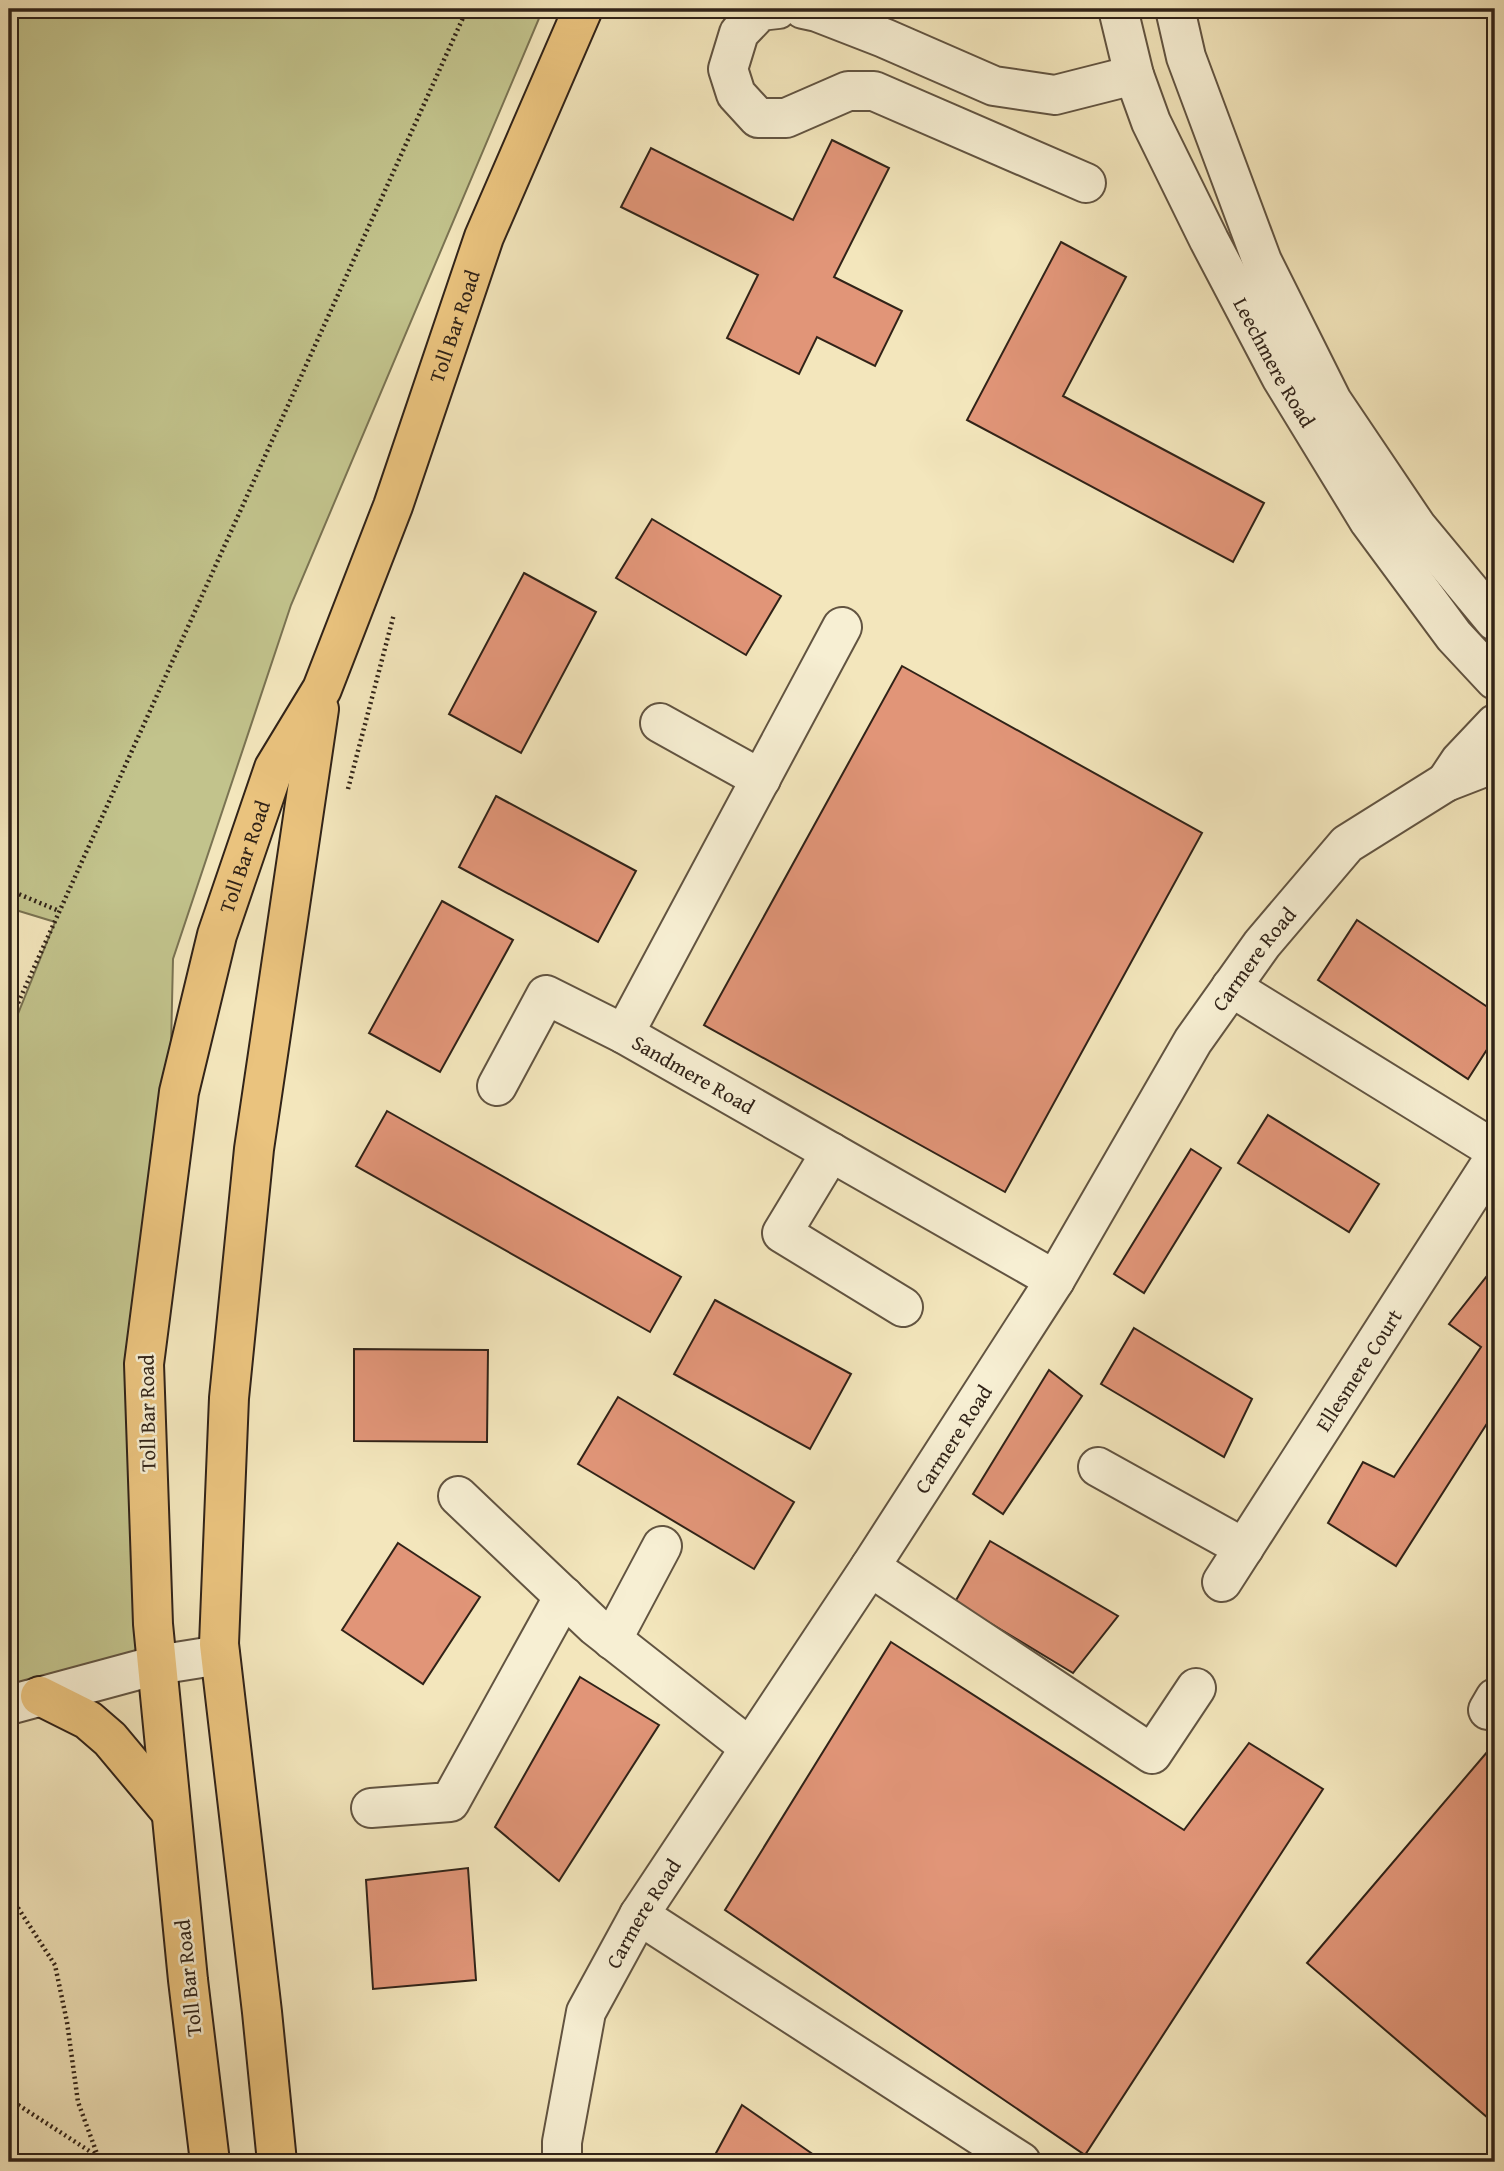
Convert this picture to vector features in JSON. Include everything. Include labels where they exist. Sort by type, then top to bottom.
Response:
[{"type":"main road","name":"Toll Bar Road","points":[[210,2162],[188,1980],[152,1624],[144,1364],[179,1092],[217,935],[274,768],[322,690],[393,506],[484,237],[583,9]]},
{"type":"main road","name":"Toll Bar Road","points":[[276,2162],[262,2012],[220,1655],[229,1398],[254,1149],[322,690]]},
{"type":"main road","points":[[24,1701],[88,1720],[110,1739],[172,1812]]},
{"type":"street","points":[[778,9],[760,11],[739,33],[728,69],[736,94],[758,118],[786,118],[848,91],[874,91],[1086,183]]},
{"type":"street","points":[[803,9],[891,23],[994,86],[1055,95],[1134,75]]},
{"type":"street","name":"Leechmere Road","points":[[1118,9],[1134,75],[1152,122],[1281,377],[1369,521],[1454,636],[1495,680]]},
{"type":"street","name":"Leechmere Road","points":[[1175,9],[1186,57],[1262,261],[1332,401],[1417,527],[1495,621]]},
{"type":"street","name":"Sandmere Road","points":[[842,627],[624,1034],[1055,1280]]},
{"type":"street","points":[[660,723],[761,779]]},
{"type":"street","name":"Carmere Road","points":[[1446,782],[1460,761],[1495,724]]},
{"type":"street","name":"Carmere Road","points":[[562,2162],[562,2142],[586,2012],[639,1915],[870,1567],[1055,1280],[1193,1041],[1262,944],[1347,844],[1446,782],[1495,763]]},
{"type":"street","points":[[1231,987],[1495,1150]]},
{"type":"street","points":[[497,1086],[546,995],[624,1034]]},
{"type":"street","points":[[831,1152],[782,1233],[903,1307]]},
{"type":"street","name":"Ellesmere Court","points":[[1222,1582],[1495,1157]]},
{"type":"street","points":[[1098,1467],[1244,1548]]},
{"type":"street","points":[[458,1496],[612,1640],[749,1747]]},
{"type":"street","points":[[612,1640],[662,1546]]},
{"type":"street","points":[[870,1567],[1152,1754],[1196,1688]]},
{"type":"street","points":[[371,1808],[450,1802],[564,1596]]},
{"type":"street","points":[[24,1701],[157,1665],[220,1655]]},
{"type":"street","points":[[639,1915],[1021,2162]]},
{"type":"path","points":[[9,1023],[467,9]]},
{"type":"path","points":[[347,795],[397,606]]},
{"type":"path","points":[[9,890],[59,911]]},
{"type":"path","points":[[9,1894],[55,1965],[67,2022],[78,2102],[99,2159]]},
{"type":"path","points":[[9,2099],[99,2159]]},
{"type":"green space","points":[[9,9],[543,9],[291,605],[173,959],[157,1665],[9,1705],[9,1036],[55,922],[9,908]]},
{"type":"building","points":[[832,140],[889,168],[834,277],[902,311],[875,366],[817,337],[799,374],[727,338],[758,275],[621,207],[651,148],[793,220]]},
{"type":"building","points":[[1061,242],[1126,277],[1063,396],[1264,503],[1233,562],[967,420]]},
{"type":"building","points":[[652,519],[781,596],[746,655],[616,578]]},
{"type":"building","points":[[524,573],[596,612],[521,753],[449,714]]},
{"type":"building","points":[[902,666],[1202,833],[1005,1192],[704,1025]]},
{"type":"building","points":[[496,796],[636,871],[598,942],[459,867]]},
{"type":"building","points":[[442,901],[513,940],[440,1072],[369,1033]]},
{"type":"building","points":[[1357,920],[1495,1012],[1495,1037],[1468,1079],[1318,980]]},
{"type":"building","points":[[387,1111],[681,1277],[650,1332],[356,1166]]},
{"type":"building","points":[[1268,1115],[1379,1184],[1349,1232],[1238,1163]]},
{"type":"building","points":[[1191,1149],[1221,1168],[1144,1293],[1114,1274]]},
{"type":"building","points":[[1494,1267],[1495,1411],[1396,1566],[1328,1523],[1363,1462],[1394,1477],[1481,1347],[1449,1324]]},
{"type":"building","points":[[715,1300],[851,1374],[810,1449],[674,1374]]},
{"type":"building","points":[[1134,1328],[1252,1399],[1224,1457],[1101,1384]]},
{"type":"building","points":[[354,1349],[488,1350],[487,1442],[354,1441]]},
{"type":"building","points":[[1049,1370],[1082,1396],[1003,1514],[973,1494]]},
{"type":"building","points":[[618,1397],[794,1502],[754,1569],[578,1464]]},
{"type":"building","points":[[990,1541],[1118,1616],[1073,1673],[955,1602]]},
{"type":"building","points":[[398,1543],[480,1597],[423,1684],[342,1630]]},
{"type":"building","points":[[891,1642],[1184,1830],[1249,1743],[1323,1789],[1085,2155],[725,1910]]},
{"type":"building","points":[[580,1677],[659,1725],[559,1881],[495,1827]]},
{"type":"building","points":[[1488,1751],[1495,1757],[1495,2124],[1307,1963]]},
{"type":"building","points":[[468,1868],[476,1980],[373,1989],[366,1880]]},
{"type":"building","points":[[742,2105],[824,2162],[726,2162],[715,2155]]}]
